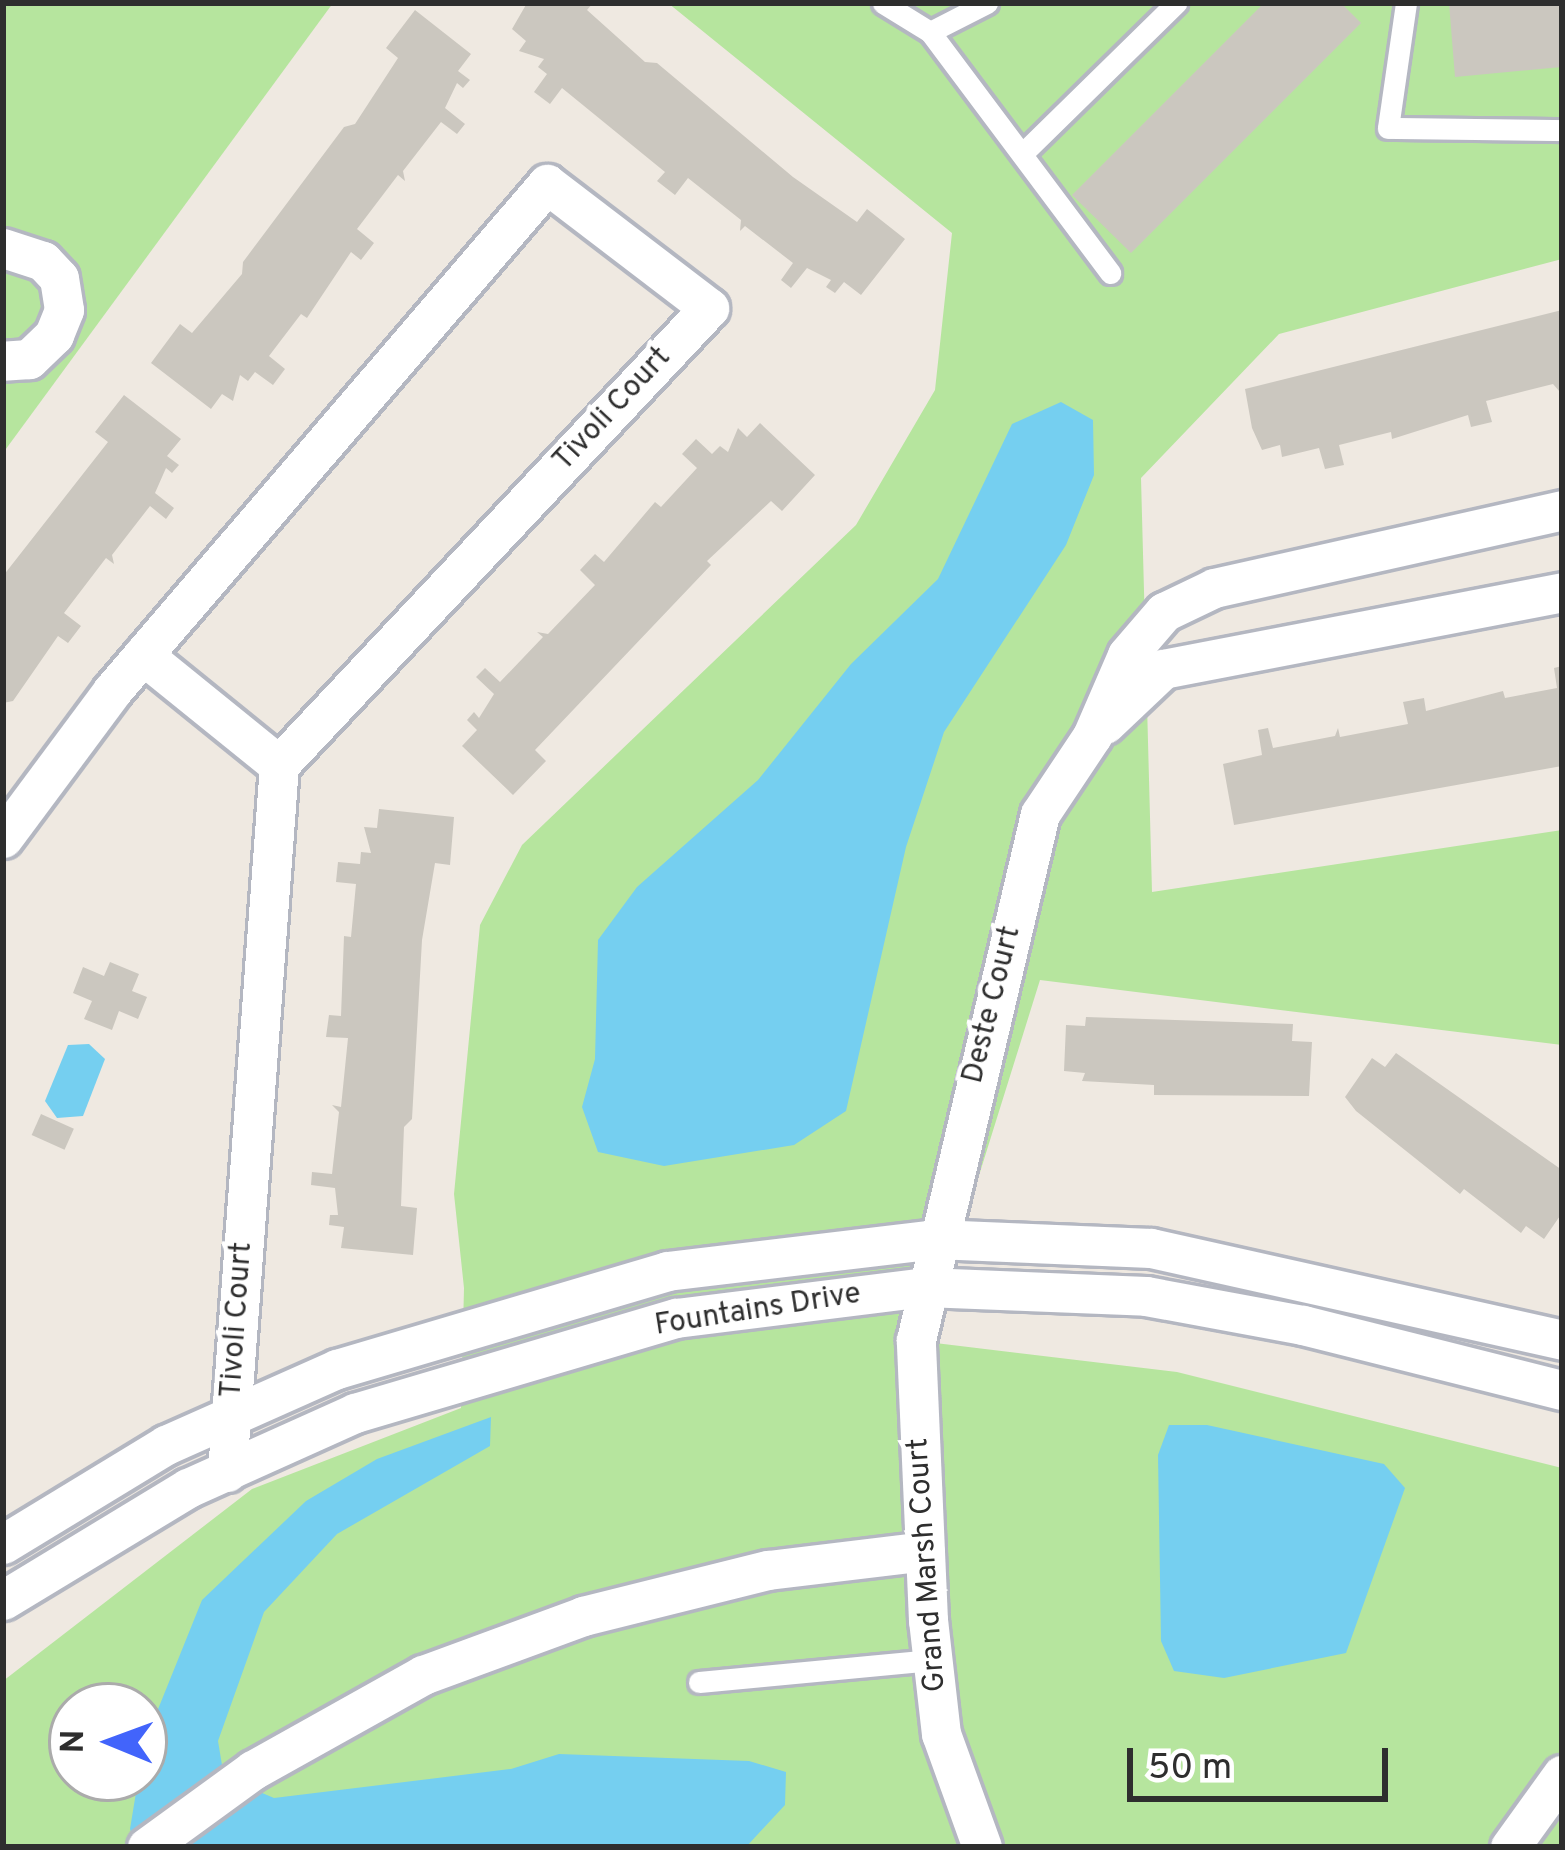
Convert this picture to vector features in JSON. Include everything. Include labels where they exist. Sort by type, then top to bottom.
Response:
[{"type":"street","name":"Tivoli Court","points":[[3,838],[143,656],[547,184],[709,308],[279,765],[227,1472]]},
{"type":"street","points":[[3,248],[43,261],[59,278],[64,310],[54,335],[29,359],[3,361]]},
{"type":"street","name":"Deste Court","points":[[925,1287],[1040,814],[1092,736],[1127,655],[1164,612],[1212,589],[1562,510]]},
{"type":"street","points":[[1212,589],[1208,621],[1233,650]]},
{"type":"street","name":"Deste Court","points":[[1092,736],[1163,669],[1233,650],[1562,592]]},
{"type":"street","points":[[143,656],[279,765]]},
{"type":"street","name":"Fountains Drive","points":[[3,1544],[166,1445],[337,1369],[667,1271],[935,1239],[1151,1249],[1562,1340]]},
{"type":"street","name":"Fountains Drive","points":[[3,1600],[227,1472],[355,1413],[676,1318],[925,1287],[1146,1296],[1303,1325],[1562,1390]]},
{"type":"street","name":"Grand Marsh Court","points":[[925,1287],[916,1340],[932,1660],[941,1734],[977,1844]]},
{"type":"street","points":[[147,1847],[253,1770],[423,1675],[583,1616],[768,1570],[925,1551]]},
{"type":"street","points":[[1510,1847],[1562,1774]]},
{"type":"lane","points":[[884,3],[930,32],[1111,273]]},
{"type":"lane","points":[[930,32],[987,3]]},
{"type":"lane","points":[[1022,154],[1176,3]]},
{"type":"lane","points":[[1406,3],[1388,128],[1562,130]]},
{"type":"lane","points":[[699,1682],[932,1660]]},
{"type":"green space","points":[[3,3],[333,3],[3,453]]},
{"type":"green space","points":[[668,3],[1562,3],[1562,259],[1279,334],[1141,478],[1152,892],[1562,830],[1562,1045],[1040,980],[927,1342],[1177,1372],[1562,1468],[1562,1847],[3,1847],[3,1681],[252,1489],[461,1408],[464,1288],[454,1194],[480,925],[522,845],[856,525],[935,390],[952,233]]},
{"type":"water","points":[[1061,402],[1093,420],[1094,475],[1066,545],[944,732],[906,847],[846,1111],[794,1145],[664,1166],[598,1152],[582,1107],[595,1059],[598,940],[637,887],[758,780],[851,664],[938,579],[1012,424]]},
{"type":"water","points":[[89,1044],[105,1059],[83,1116],[57,1118],[45,1101],[68,1045]]},
{"type":"water","points":[[491,1417],[490,1446],[337,1534],[264,1612],[218,1741],[224,1777],[274,1798],[511,1769],[559,1754],[749,1761],[786,1772],[785,1805],[746,1847],[136,1847],[130,1829],[134,1802],[168,1802],[168,1684],[202,1600],[306,1501],[377,1459]]},
{"type":"water","points":[[1169,1425],[1207,1425],[1384,1464],[1405,1488],[1346,1653],[1224,1678],[1174,1671],[1161,1641],[1158,1455]]},
{"type":"building","points":[[527,3],[593,3],[587,10],[645,62],[657,63],[793,177],[857,222],[867,209],[905,239],[861,295],[844,282],[835,293],[826,287],[831,280],[807,268],[791,288],[781,280],[793,263],[745,226],[740,231],[741,220],[688,178],[675,195],[657,181],[665,172],[562,88],[550,104],[534,92],[547,74],[538,67],[544,59],[519,51],[526,41],[512,29]]},
{"type":"building","points":[[1264,3],[1341,3],[1361,23],[1131,253],[1072,195]]},
{"type":"building","points":[[1449,3],[1562,3],[1562,67],[1455,77]]},
{"type":"building","points":[[415,10],[471,54],[458,71],[470,80],[463,88],[457,83],[445,108],[465,124],[457,134],[441,122],[403,171],[405,181],[398,175],[357,229],[374,243],[361,260],[351,252],[307,318],[301,314],[269,356],[285,369],[273,385],[255,372],[248,381],[240,375],[233,401],[222,394],[211,409],[151,363],[180,324],[192,333],[242,274],[243,262],[344,127],[355,124],[398,58],[386,48]]},
{"type":"building","points":[[1562,310],[1560,392],[1553,384],[1486,401],[1492,422],[1471,427],[1468,415],[1392,439],[1391,432],[1339,445],[1344,465],[1325,469],[1319,448],[1282,457],[1280,445],[1262,450],[1252,428],[1245,389]]},
{"type":"building","points":[[124,395],[181,439],[167,456],[179,465],[172,473],[166,468],[155,493],[174,508],[166,519],[150,506],[112,555],[114,564],[106,558],[64,613],[81,626],[68,643],[58,636],[13,701],[3,703],[3,576],[108,442],[95,432]]},
{"type":"building","points":[[760,423],[815,475],[782,511],[771,501],[707,561],[711,565],[535,750],[546,761],[513,795],[462,746],[477,730],[467,720],[474,712],[479,718],[494,694],[476,677],[485,668],[500,682],[543,637],[537,632],[548,634],[595,585],[580,570],[595,554],[604,562],[655,502],[661,507],[697,468],[682,454],[696,439],[712,454],[720,446],[728,452],[738,428],[747,437]]},
{"type":"building","points":[[1562,666],[1562,766],[1234,825],[1223,764],[1262,755],[1258,730],[1268,728],[1273,748],[1335,736],[1338,728],[1340,737],[1408,724],[1403,702],[1424,698],[1426,711],[1503,691],[1505,698],[1557,688],[1554,668]]},
{"type":"building","points":[[379,809],[454,817],[450,865],[435,863],[422,940],[412,1119],[404,1127],[401,1206],[417,1208],[413,1255],[341,1248],[344,1227],[329,1225],[330,1215],[338,1215],[335,1188],[311,1185],[312,1172],[332,1174],[339,1112],[332,1105],[341,1107],[348,1038],[326,1037],[329,1015],[341,1016],[344,936],[351,937],[356,884],[336,882],[338,862],[360,864],[361,852],[371,853],[364,827],[377,828]]},
{"type":"building","points":[[110,962],[139,974],[132,991],[147,997],[138,1019],[119,1011],[112,1030],[84,1019],[92,1001],[73,993],[83,967],[104,976]]},
{"type":"building","points":[[1086,1017],[1293,1024],[1292,1041],[1312,1042],[1309,1096],[1154,1095],[1154,1085],[1082,1081],[1085,1073],[1064,1071],[1066,1025],[1085,1026]]},
{"type":"building","points":[[1396,1053],[1562,1170],[1562,1213],[1544,1239],[1526,1226],[1521,1233],[1464,1189],[1460,1194],[1356,1111],[1345,1097],[1372,1058],[1385,1067]]},
{"type":"building","points":[[41,1114],[74,1129],[65,1150],[32,1135]]}]
